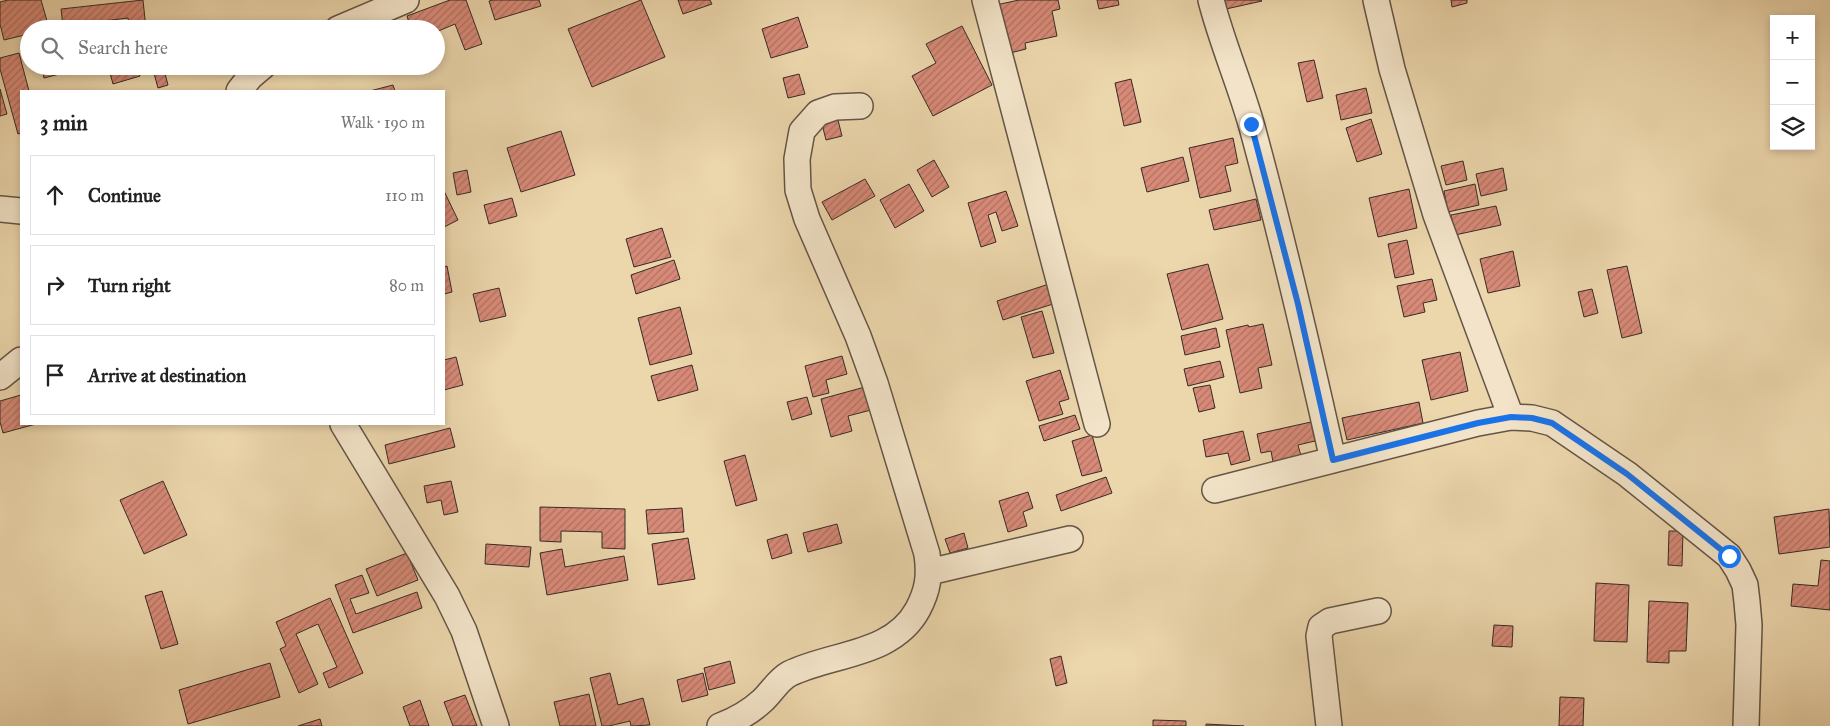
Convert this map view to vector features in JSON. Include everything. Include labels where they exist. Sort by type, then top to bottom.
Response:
[{"type":"street","points":[[359,20],[406,0]]},
{"type":"street","points":[[985,0],[1097,424]]},
{"type":"street","points":[[1211,0],[1251,124],[1298,304],[1333,460]]},
{"type":"street","points":[[1376,0],[1392,69],[1430,196],[1511,417]]},
{"type":"street","points":[[240,90],[252,75]]},
{"type":"street","points":[[720,726],[747,714],[786,676],[874,646],[899,634],[915,615],[926,595],[929,572],[926,554],[875,383],[858,336],[807,219],[798,190],[797,159],[802,131],[818,113],[835,107],[860,106]]},
{"type":"street","points":[[0,209],[20,211]]},
{"type":"street","points":[[0,377],[20,361]]},
{"type":"street","points":[[1214,490],[1478,423],[1511,417],[1532,418],[1552,423],[1627,474],[1729,556],[1738,570],[1745,584],[1749,625],[1746,726]]},
{"type":"street","points":[[343,425],[447,596],[464,631],[496,726]]},
{"type":"street","points":[[929,572],[1070,539]]},
{"type":"street","points":[[1329,726],[1319,636],[1321,627],[1330,620],[1378,611]]},
{"type":"building","points":[[8,0],[41,0],[47,20],[20,20],[20,36],[4,40],[0,24],[0,2]]},
{"type":"building","points":[[143,0],[145,20],[128,20],[128,18],[112,20],[62,20],[61,9]]},
{"type":"building","points":[[450,0],[466,0],[482,44],[465,50],[455,24],[445,28],[445,20],[408,20],[407,16]]},
{"type":"building","points":[[539,0],[541,6],[495,20],[489,1]]},
{"type":"building","points":[[641,0],[665,57],[592,87],[568,29]]},
{"type":"building","points":[[678,0],[710,0],[712,4],[683,14]]},
{"type":"building","points":[[1019,0],[1058,0],[1060,9],[1052,11],[1057,36],[1025,43],[1026,49],[1006,54],[996,5]]},
{"type":"building","points":[[1097,0],[1118,0],[1119,5],[1099,9]]},
{"type":"building","points":[[1224,0],[1261,0],[1262,1],[1226,9]]},
{"type":"building","points":[[1451,0],[1467,0],[1467,3],[1452,7]]},
{"type":"building","points":[[798,17],[808,47],[771,58],[762,29]]},
{"type":"building","points":[[962,26],[992,85],[933,116],[912,76],[936,63],[926,44]]},
{"type":"building","points":[[19,53],[20,75],[25,75],[29,90],[20,90],[20,133],[18,134],[0,69],[0,58]]},
{"type":"building","points":[[1314,60],[1323,98],[1307,102],[1298,63]]},
{"type":"building","points":[[799,74],[805,94],[788,98],[783,78]]},
{"type":"building","points":[[43,75],[56,75],[44,78]]},
{"type":"building","points":[[110,75],[140,75],[140,76],[113,84]]},
{"type":"building","points":[[154,75],[165,75],[168,85],[158,88]]},
{"type":"building","points":[[1131,79],[1141,122],[1124,126],[1115,83]]},
{"type":"building","points":[[393,85],[395,90],[374,90]]},
{"type":"building","points":[[1366,88],[1372,113],[1341,120],[1336,95]]},
{"type":"building","points":[[0,89],[7,114],[0,116]]},
{"type":"building","points":[[837,116],[842,136],[826,140],[821,120]]},
{"type":"building","points":[[1371,119],[1382,154],[1357,162],[1346,128]]},
{"type":"building","points":[[561,131],[575,175],[521,192],[507,148]]},
{"type":"building","points":[[1233,138],[1238,163],[1225,166],[1231,191],[1200,198],[1189,148]]},
{"type":"building","points":[[1183,157],[1189,181],[1147,192],[1141,168]]},
{"type":"building","points":[[934,160],[949,187],[932,197],[917,170]]},
{"type":"building","points":[[1463,161],[1467,180],[1446,185],[1441,166]]},
{"type":"building","points":[[1503,168],[1507,190],[1481,196],[1476,174]]},
{"type":"building","points":[[467,170],[471,192],[457,195],[453,173]]},
{"type":"building","points":[[865,179],[875,196],[832,220],[822,202]]},
{"type":"building","points":[[909,184],[924,211],[895,228],[880,200]]},
{"type":"building","points":[[1475,184],[1479,205],[1448,212],[1444,191]]},
{"type":"building","points":[[1409,189],[1417,228],[1378,237],[1369,198]]},
{"type":"building","points":[[1006,191],[1018,226],[1002,231],[996,212],[988,215],[996,242],[981,247],[968,203]]},
{"type":"building","points":[[445,193],[458,220],[445,226]]},
{"type":"building","points":[[512,198],[517,216],[489,224],[484,205]]},
{"type":"building","points":[[1256,199],[1261,220],[1214,230],[1209,210]]},
{"type":"building","points":[[1496,206],[1501,225],[1455,235],[1451,215]]},
{"type":"building","points":[[662,228],[671,257],[634,267],[626,239]]},
{"type":"building","points":[[1407,240],[1414,274],[1395,278],[1388,244]]},
{"type":"building","points":[[1513,251],[1520,286],[1488,293],[1480,259]]},
{"type":"building","points":[[674,260],[680,279],[636,294],[631,275]]},
{"type":"building","points":[[1208,264],[1223,319],[1182,330],[1167,274]]},
{"type":"building","points":[[447,266],[452,292],[445,294],[445,267]]},
{"type":"building","points":[[1627,266],[1642,333],[1622,338],[1607,270]]},
{"type":"building","points":[[1432,279],[1437,300],[1423,303],[1425,312],[1404,317],[1397,286]]},
{"type":"building","points":[[1049,284],[1056,303],[1003,320],[997,301]]},
{"type":"building","points":[[499,288],[506,316],[480,322],[473,294]]},
{"type":"building","points":[[1592,289],[1598,313],[1584,317],[1578,292]]},
{"type":"building","points":[[680,307],[692,354],[650,365],[638,318]]},
{"type":"building","points":[[1042,311],[1054,353],[1033,358],[1021,317]]},
{"type":"building","points":[[1263,324],[1272,365],[1258,368],[1262,388],[1240,393],[1226,330]]},
{"type":"building","points":[[1216,328],[1220,347],[1185,355],[1181,336]]},
{"type":"building","points":[[1460,352],[1468,391],[1431,400],[1422,360]]},
{"type":"building","points":[[842,356],[847,374],[826,380],[829,393],[813,397],[805,366]]},
{"type":"building","points":[[456,357],[463,385],[445,390],[445,360]]},
{"type":"building","points":[[1220,361],[1224,377],[1188,386],[1184,369]]},
{"type":"building","points":[[692,365],[698,390],[658,401],[651,376]]},
{"type":"building","points":[[1060,370],[1069,399],[1059,402],[1063,414],[1039,421],[1026,381]]},
{"type":"building","points":[[1210,385],[1215,408],[1199,412],[1193,388]]},
{"type":"building","points":[[865,387],[871,410],[848,416],[852,431],[831,437],[821,399]]},
{"type":"building","points":[[20,395],[20,425],[32,425],[3,433],[0,422],[0,401]]},
{"type":"building","points":[[807,397],[812,414],[792,420],[787,402]]},
{"type":"building","points":[[1419,402],[1423,423],[1347,440],[1342,418]]},
{"type":"building","points":[[1075,415],[1080,429],[1044,441],[1039,426]]},
{"type":"building","points":[[1311,422],[1315,441],[1298,445],[1301,456],[1273,462],[1271,451],[1261,453],[1257,434]]},
{"type":"building","points":[[450,428],[455,447],[389,464],[385,445]]},
{"type":"building","points":[[1243,431],[1250,460],[1231,465],[1228,453],[1206,457],[1203,440]]},
{"type":"building","points":[[1092,435],[1102,471],[1082,476],[1072,441]]},
{"type":"building","points":[[745,455],[757,500],[736,506],[724,461]]},
{"type":"building","points":[[1106,477],[1112,493],[1061,511],[1056,495]]},
{"type":"building","points":[[163,481],[187,535],[144,554],[120,500]]},
{"type":"building","points":[[451,481],[458,512],[444,515],[441,500],[427,503],[424,486]]},
{"type":"building","points":[[1028,492],[1033,508],[1023,512],[1027,526],[1008,532],[999,501]]},
{"type":"building","points":[[540,507],[625,509],[625,549],[602,548],[602,532],[561,531],[561,542],[540,541]]},
{"type":"building","points":[[682,508],[684,532],[648,534],[646,510]]},
{"type":"building","points":[[1829,509],[1830,547],[1779,554],[1774,517]]},
{"type":"building","points":[[837,524],[842,543],[808,552],[803,533]]},
{"type":"building","points":[[1669,531],[1683,531],[1682,566],[1668,565]]},
{"type":"building","points":[[964,533],[968,548],[950,553],[945,539]]},
{"type":"building","points":[[787,534],[792,553],[772,559],[767,540]]},
{"type":"building","points":[[688,538],[695,579],[658,585],[652,544]]},
{"type":"building","points":[[486,544],[531,547],[529,567],[485,564]]},
{"type":"building","points":[[562,549],[565,567],[624,556],[628,580],[547,595],[540,553]]},
{"type":"building","points":[[407,553],[418,580],[377,596],[366,569]]},
{"type":"building","points":[[1821,560],[1830,561],[1830,610],[1791,606],[1793,584],[1818,586]]},
{"type":"building","points":[[362,575],[369,593],[350,599],[356,614],[417,592],[422,608],[353,633],[335,585]]},
{"type":"building","points":[[1596,583],[1629,585],[1627,642],[1594,641]]},
{"type":"building","points":[[162,591],[178,644],[161,649],[145,596]]},
{"type":"building","points":[[330,598],[363,673],[329,688],[323,673],[337,667],[318,624],[296,634],[318,684],[299,693],[280,649],[286,646],[276,622]]},
{"type":"building","points":[[1649,601],[1688,603],[1686,651],[1669,651],[1669,663],[1647,662]]},
{"type":"building","points":[[1494,625],[1513,626],[1512,647],[1492,646]]},
{"type":"building","points":[[1061,656],[1067,683],[1056,686],[1050,659]]},
{"type":"building","points":[[730,661],[735,683],[709,690],[704,668]]},
{"type":"building","points":[[270,663],[280,697],[188,724],[179,690]]},
{"type":"building","points":[[610,673],[618,705],[643,698],[650,725],[631,726],[630,721],[602,726],[590,678]]},
{"type":"building","points":[[703,673],[708,695],[682,702],[677,680]]},
{"type":"building","points":[[589,694],[596,726],[560,726],[554,702]]},
{"type":"building","points":[[465,695],[477,726],[453,726],[444,702]]},
{"type":"building","points":[[1560,697],[1584,698],[1583,726],[1559,726]]},
{"type":"building","points":[[420,700],[429,726],[410,726],[403,707]]},
{"type":"building","points":[[320,719],[322,726],[298,726]]},
{"type":"building","points":[[1153,720],[1186,721],[1186,726],[1153,726]]},
{"type":"building","points":[[1206,724],[1244,726],[1206,726]]},
{"type":"route","points":[[1251,124],[1298,304],[1333,460],[1478,423],[1511,417],[1532,418],[1552,423],[1627,474],[1729,556]]}]
